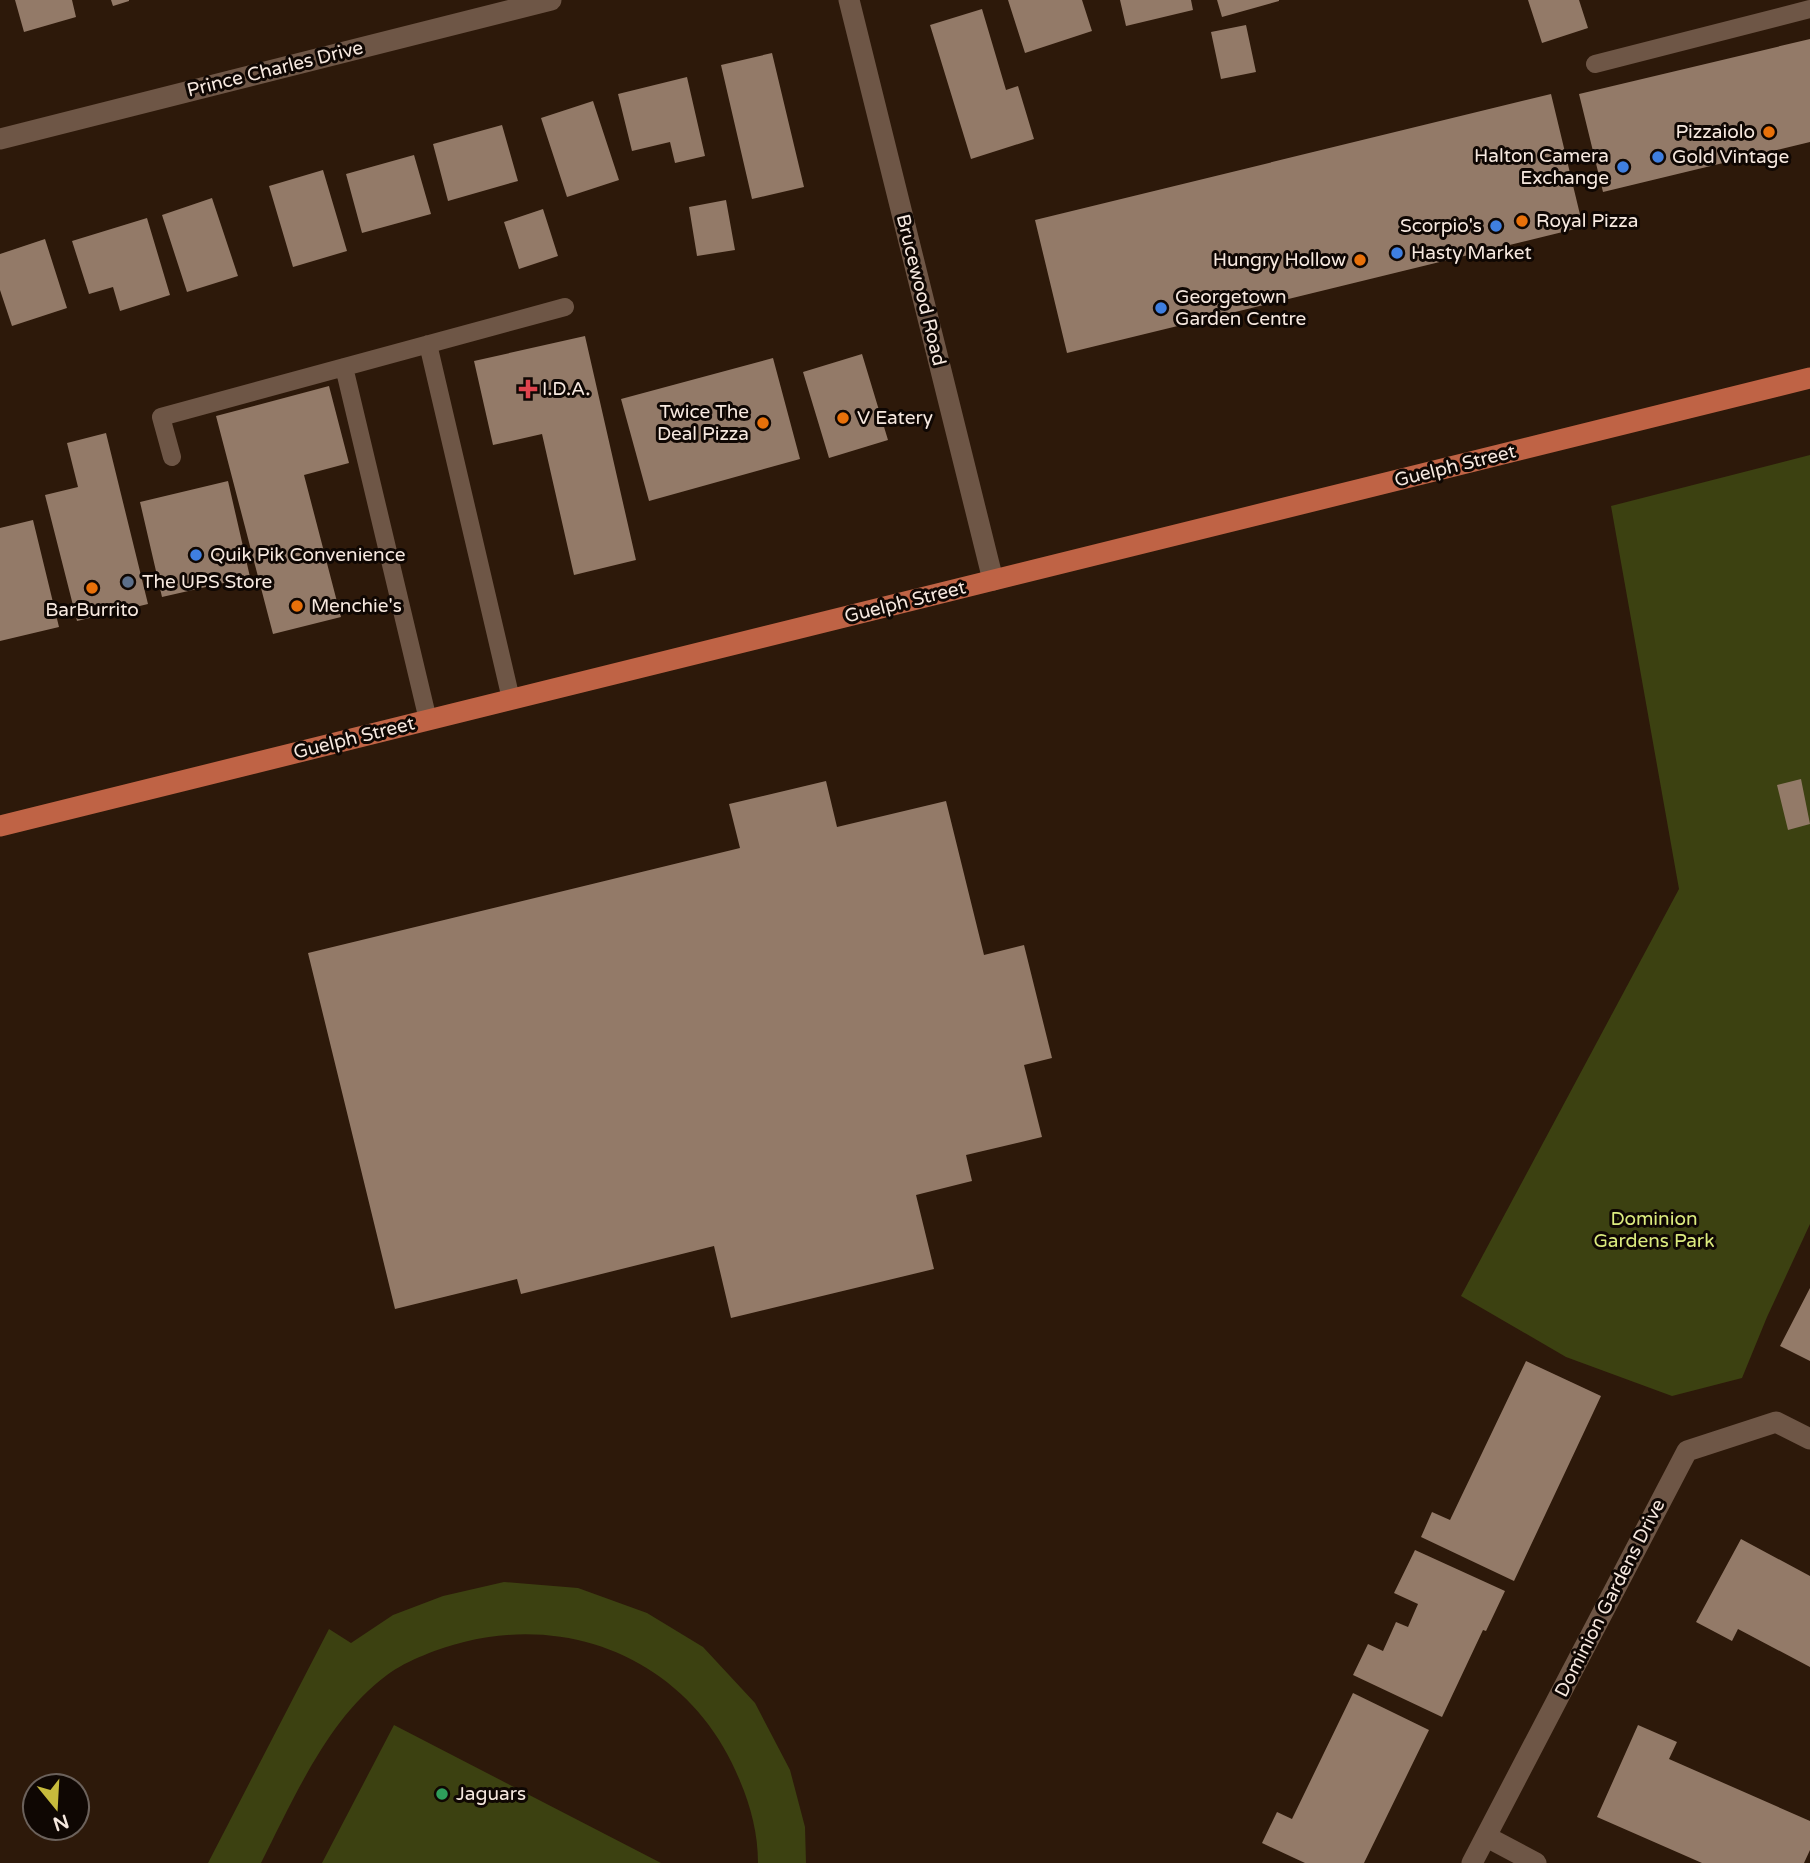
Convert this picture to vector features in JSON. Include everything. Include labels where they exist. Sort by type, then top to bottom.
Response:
[{"type":"main road","name":"Guelph Street","points":[[0,826],[1810,378]]},
{"type":"street","name":"Prince Charles Drive","points":[[0,139],[551,0]]},
{"type":"street","name":"Brucewood Road","points":[[849,0],[993,580]]},
{"type":"street","name":"Dominion Gardens Drive","points":[[1472,1863],[1687,1451],[1776,1422],[1810,1439]]},
{"type":"street","points":[[1487,1837],[1536,1863]]},
{"type":"lane","points":[[1595,64],[1810,9]]},
{"type":"lane","points":[[172,457],[161,416],[565,307]]},
{"type":"lane","points":[[428,344],[511,699]]},
{"type":"lane","points":[[344,367],[428,720]]},
{"type":"green space","name":"Dominion Gardens Park","points":[[1810,455],[1810,1224],[1742,1378],[1672,1396],[1566,1357],[1461,1296],[1679,889],[1611,506]]},
{"type":"green space","points":[[504,1582],[578,1588],[647,1613],[703,1647],[755,1703],[790,1770],[805,1827],[806,1863],[758,1863],[755,1831],[747,1801],[720,1741],[694,1708],[664,1680],[629,1658],[591,1643],[550,1636],[508,1635],[445,1648],[414,1660],[387,1675],[366,1693],[330,1737],[299,1787],[261,1863],[208,1863],[329,1629],[351,1643],[393,1615],[443,1596]]},
{"type":"green space","name":"Jaguars","points":[[394,1725],[661,1863],[322,1863]]},
{"type":"building","points":[[15,0],[72,0],[76,17],[24,32]]},
{"type":"building","points":[[111,0],[129,0],[129,1],[113,6]]},
{"type":"building","points":[[1008,0],[1082,0],[1092,31],[1025,53]]},
{"type":"building","points":[[1120,0],[1191,0],[1193,10],[1126,26]]},
{"type":"building","points":[[1217,0],[1279,0],[1279,1],[1222,17]]},
{"type":"building","points":[[1528,0],[1579,0],[1588,28],[1542,43]]},
{"type":"building","points":[[982,9],[1006,90],[1018,86],[1034,139],[971,159],[930,25]]},
{"type":"building","points":[[1246,25],[1256,72],[1221,79],[1211,32]]},
{"type":"building","points":[[1810,39],[1810,142],[1603,192],[1579,94]]},
{"type":"building","points":[[772,53],[804,187],[752,199],[721,65]]},
{"type":"building","points":[[687,77],[705,156],[675,163],[670,142],[632,151],[618,94]]},
{"type":"building","points":[[1551,94],[1583,227],[1067,353],[1035,220]]},
{"type":"building","points":[[593,101],[619,180],[567,197],[541,118]]},
{"type":"building","points":[[502,125],[518,181],[448,201],[433,144]]},
{"type":"building","points":[[414,155],[431,214],[362,233],[346,174]]},
{"type":"building","points":[[323,170],[347,251],[293,267],[269,186]]},
{"type":"building","points":[[212,198],[238,276],[187,292],[162,215]]},
{"type":"building","points":[[726,200],[735,250],[697,256],[689,207]]},
{"type":"building","points":[[543,209],[558,256],[519,269],[504,222]]},
{"type":"building","points":[[147,218],[170,295],[120,311],[113,287],[89,294],[72,241]]},
{"type":"building","points":[[45,239],[67,308],[12,326],[0,290],[0,254]]},
{"type":"building","points":[[585,336],[636,560],[574,575],[542,434],[493,445],[474,361]]},
{"type":"building","points":[[862,354],[888,440],[829,458],[803,372]]},
{"type":"building","points":[[773,358],[800,459],[649,501],[621,399]]},
{"type":"building","points":[[329,386],[349,463],[304,475],[341,617],[273,634],[216,416]]},
{"type":"building","points":[[106,433],[148,604],[77,621],[45,495],[78,487],[67,443]]},
{"type":"building","points":[[228,481],[250,577],[162,597],[140,502]]},
{"type":"building","points":[[33,520],[59,627],[0,641],[0,528]]},
{"type":"building","points":[[1801,779],[1810,824],[1788,830],[1777,785]]},
{"type":"building","points":[[826,781],[837,827],[946,801],[984,955],[1024,945],[1052,1058],[1024,1065],[1042,1137],[966,1155],[972,1181],[916,1195],[934,1269],[731,1318],[714,1246],[521,1294],[517,1279],[395,1309],[308,953],[740,848],[729,804]]},
{"type":"building","points":[[1810,1288],[1810,1361],[1780,1346]]},
{"type":"building","points":[[1526,1361],[1601,1396],[1514,1581],[1421,1537],[1432,1512],[1450,1520]]},
{"type":"building","points":[[1741,1539],[1810,1576],[1810,1667],[1738,1629],[1732,1641],[1696,1622]]},
{"type":"building","points":[[1415,1550],[1505,1591],[1486,1631],[1483,1630],[1442,1717],[1353,1675],[1368,1644],[1383,1651],[1396,1622],[1408,1627],[1418,1604],[1394,1593]]},
{"type":"building","points":[[1353,1693],[1429,1730],[1364,1863],[1305,1863],[1262,1843],[1277,1812],[1292,1819]]},
{"type":"building","points":[[1638,1725],[1677,1742],[1669,1759],[1810,1821],[1810,1850],[1804,1863],[1702,1863],[1597,1817]]},
{"type":"place","name":"Pizzaiolo","points":[[1769,132]]},
{"type":"place","name":"Gold Vintage","points":[[1658,157]]},
{"type":"place","name":"Halton Camera Exchange","points":[[1623,167]]},
{"type":"place","name":"Royal Pizza","points":[[1522,221]]},
{"type":"place","name":"Scorpio's","points":[[1496,226]]},
{"type":"place","name":"Hasty Market","points":[[1397,253]]},
{"type":"place","name":"Hungry Hollow","points":[[1360,260]]},
{"type":"place","name":"Georgetown Garden Centre","points":[[1161,308]]},
{"type":"place","name":"I.D.A.","points":[[528,389]]},
{"type":"place","name":"V Eatery","points":[[843,418]]},
{"type":"place","name":"Twice The Deal Pizza","points":[[763,423]]},
{"type":"place","name":"Quik Pik Convenience","points":[[196,555]]},
{"type":"place","name":"The UPS Store","points":[[128,582]]},
{"type":"place","name":"BarBurrito","points":[[92,588]]},
{"type":"place","name":"Menchie's","points":[[297,606]]},
{"type":"place","name":"Jaguars","points":[[442,1794]]}]
